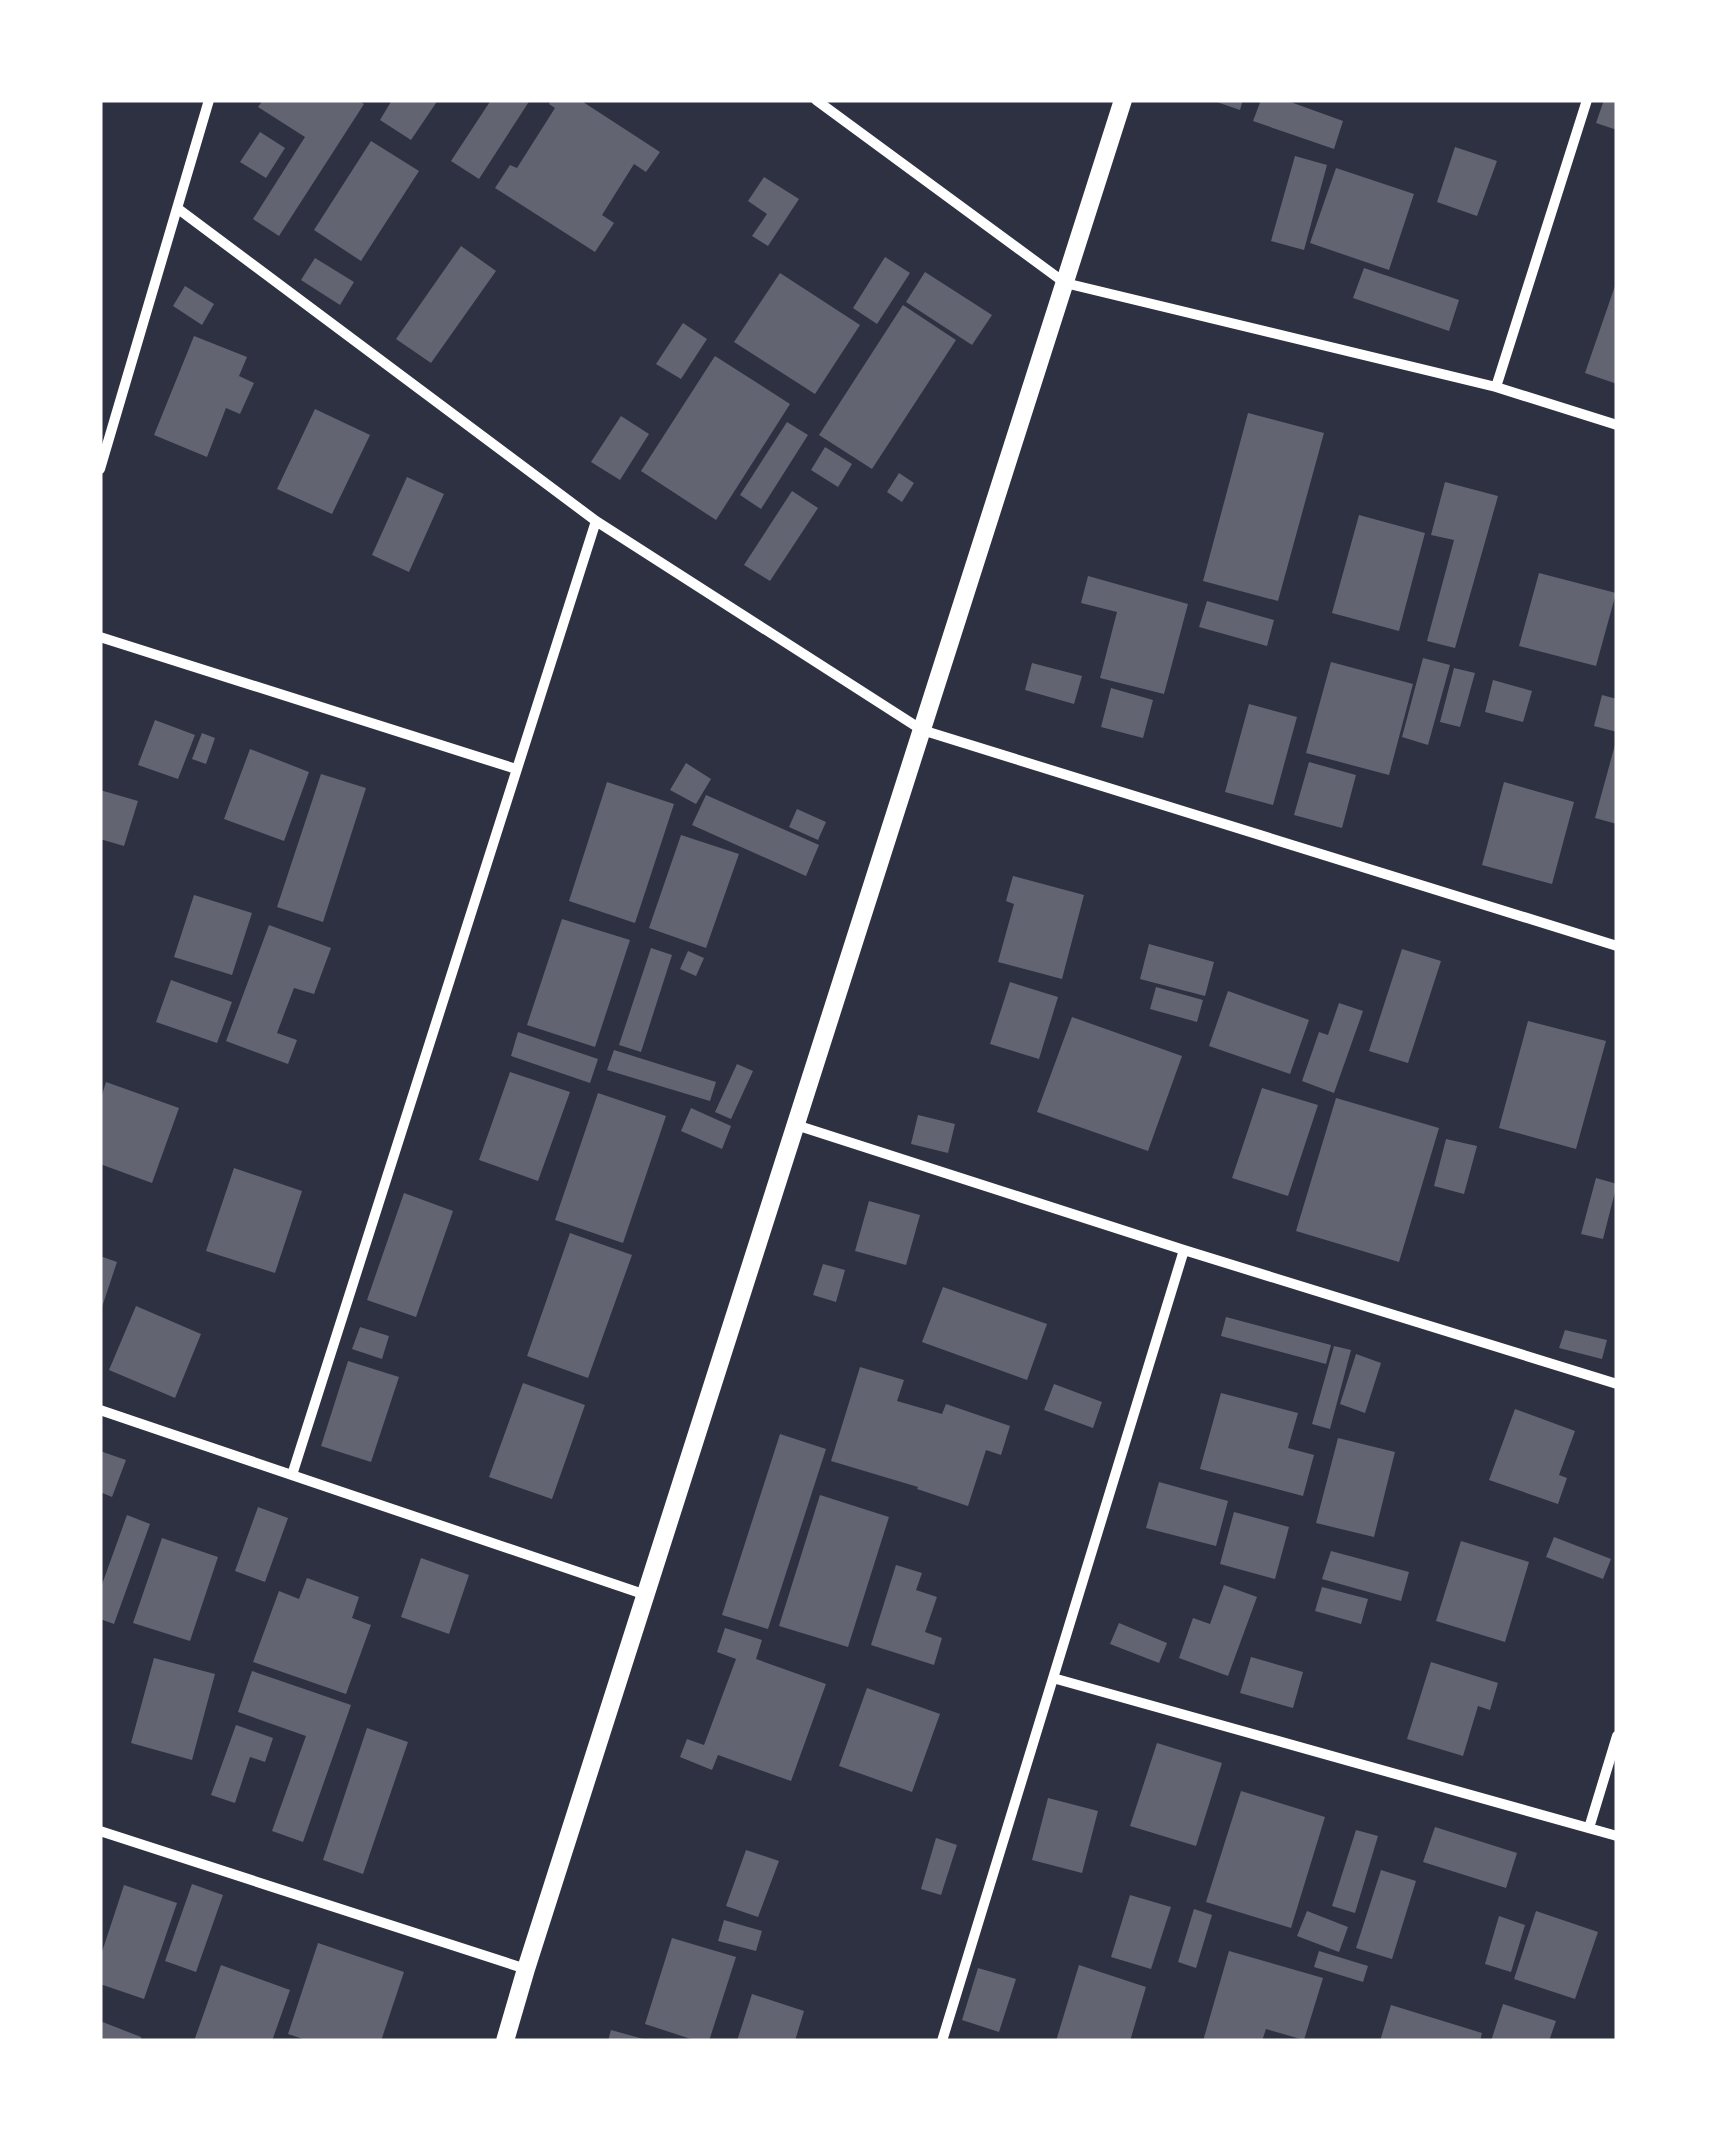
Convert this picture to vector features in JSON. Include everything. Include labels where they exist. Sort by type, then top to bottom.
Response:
[{"type":"street","points":[[100,469],[209,100]]},
{"type":"street","points":[[816,100],[1065,283],[1496,387],[1617,425]]},
{"type":"street","points":[[505,2041],[1123,100]]},
{"type":"street","points":[[1496,387],[1587,100]]},
{"type":"street","points":[[177,208],[596,521],[922,730],[1617,946]]},
{"type":"street","points":[[292,1475],[596,521]]},
{"type":"street","points":[[100,638],[516,769]]},
{"type":"street","points":[[796,1125],[1617,1384]]},
{"type":"street","points":[[942,2041],[1184,1250]]},
{"type":"street","points":[[100,1410],[646,1595]]},
{"type":"street","points":[[1053,1678],[1617,1836]]},
{"type":"street","points":[[1589,1828],[1617,1736]]},
{"type":"street","points":[[100,1831],[526,1969]]},
{"type":"building","points":[[263,100],[358,100],[364,104],[279,236],[253,219],[305,137],[258,107]]},
{"type":"building","points":[[392,100],[438,100],[411,140],[380,120]]},
{"type":"building","points":[[491,100],[530,100],[479,179],[451,161]]},
{"type":"building","points":[[551,100],[580,100],[660,152],[646,172],[634,164],[602,215],[614,223],[595,252],[495,188],[510,165],[517,168],[555,108],[549,104]]},
{"type":"building","points":[[1211,100],[1243,100],[1240,110]]},
{"type":"building","points":[[1261,100],[1285,100],[1343,121],[1334,149],[1253,121]]},
{"type":"building","points":[[1604,100],[1617,100],[1617,130],[1596,123]]},
{"type":"building","points":[[260,132],[285,148],[266,178],[240,162]]},
{"type":"building","points":[[371,141],[419,171],[361,261],[314,230]]},
{"type":"building","points":[[1455,147],[1497,161],[1477,216],[1437,202]]},
{"type":"building","points":[[1295,156],[1327,165],[1304,250],[1271,241]]},
{"type":"building","points":[[1336,168],[1414,194],[1389,270],[1310,243]]},
{"type":"building","points":[[764,177],[799,199],[768,246],[752,236],[767,214],[748,201]]},
{"type":"building","points":[[461,246],[496,271],[431,363],[396,339]]},
{"type":"building","points":[[885,257],[910,273],[877,324],[853,308]]},
{"type":"building","points":[[315,258],[354,282],[340,305],[301,280]]},
{"type":"building","points":[[1364,268],[1459,300],[1449,331],[1353,298]]},
{"type":"building","points":[[925,272],[992,315],[972,345],[906,302]]},
{"type":"building","points":[[780,273],[860,325],[815,394],[734,342]]},
{"type":"building","points":[[1617,283],[1617,384],[1585,373]]},
{"type":"building","points":[[185,286],[214,304],[202,325],[173,306]]},
{"type":"building","points":[[903,305],[956,340],[872,469],[819,435]]},
{"type":"building","points":[[683,323],[707,339],[681,379],[656,364]]},
{"type":"building","points":[[194,336],[247,357],[239,376],[254,383],[240,414],[226,408],[207,457],[154,435]]},
{"type":"building","points":[[715,356],[790,404],[716,520],[641,471]]},
{"type":"building","points":[[315,409],[370,435],[332,514],[277,489]]},
{"type":"building","points":[[1248,413],[1324,433],[1278,601],[1203,581]]},
{"type":"building","points":[[621,416],[649,434],[620,480],[591,462]]},
{"type":"building","points":[[787,422],[808,435],[761,509],[740,495]]},
{"type":"building","points":[[825,447],[852,464],[838,487],[811,470]]},
{"type":"building","points":[[899,473],[914,483],[902,502],[887,492]]},
{"type":"building","points":[[407,477],[444,494],[409,572],[372,555]]},
{"type":"building","points":[[1445,482],[1498,496],[1455,648],[1427,641],[1454,540],[1431,535]]},
{"type":"building","points":[[792,491],[818,508],[770,581],[744,565]]},
{"type":"building","points":[[1359,515],[1425,533],[1399,631],[1332,613]]},
{"type":"building","points":[[1539,573],[1616,593],[1596,666],[1519,646]]},
{"type":"building","points":[[1088,576],[1188,604],[1164,694],[1100,678],[1117,612],[1081,603]]},
{"type":"building","points":[[1207,601],[1274,620],[1267,646],[1199,627]]},
{"type":"building","points":[[1423,658],[1450,665],[1428,745],[1402,737]]},
{"type":"building","points":[[1331,662],[1413,684],[1389,775],[1306,753]]},
{"type":"building","points":[[1032,663],[1082,676],[1074,704],[1025,690]]},
{"type":"building","points":[[1454,668],[1475,673],[1460,727],[1440,722]]},
{"type":"building","points":[[1493,680],[1532,691],[1523,722],[1485,712]]},
{"type":"building","points":[[1111,688],[1153,700],[1143,738],[1101,727]]},
{"type":"building","points":[[1602,695],[1617,699],[1617,732],[1594,726]]},
{"type":"building","points":[[1249,704],[1297,717],[1273,805],[1225,792]]},
{"type":"building","points":[[155,720],[195,735],[178,779],[138,765]]},
{"type":"building","points":[[202,733],[215,738],[206,764],[192,759]]},
{"type":"building","points":[[1617,741],[1617,824],[1595,818]]},
{"type":"building","points":[[250,749],[309,772],[284,841],[224,819]]},
{"type":"building","points":[[1309,762],[1356,775],[1342,828],[1294,815]]},
{"type":"building","points":[[686,763],[711,779],[696,804],[670,790]]},
{"type":"building","points":[[321,774],[366,788],[323,922],[277,907]]},
{"type":"building","points":[[607,782],[674,804],[635,923],[569,901]]},
{"type":"building","points":[[1504,782],[1574,802],[1552,884],[1482,865]]},
{"type":"building","points":[[100,790],[138,801],[124,846],[100,839]]},
{"type":"building","points":[[706,795],[819,845],[806,876],[692,825]]},
{"type":"building","points":[[797,809],[826,822],[818,840],[789,827]]},
{"type":"building","points":[[681,835],[739,854],[706,948],[649,928]]},
{"type":"building","points":[[1013,876],[1084,895],[1062,979],[998,962],[1014,904],[1006,901]]},
{"type":"building","points":[[194,895],[252,913],[232,975],[174,957]]},
{"type":"building","points":[[562,919],[630,940],[595,1047],[527,1025]]},
{"type":"building","points":[[269,925],[331,948],[314,994],[294,988],[277,1033],[297,1040],[288,1064],[226,1041]]},
{"type":"building","points":[[1149,944],[1214,962],[1205,996],[1140,979]]},
{"type":"building","points":[[651,948],[672,955],[641,1052],[619,1045]]},
{"type":"building","points":[[1402,949],[1441,961],[1408,1063],[1369,1051]]},
{"type":"building","points":[[688,951],[704,958],[696,976],[680,969]]},
{"type":"building","points":[[171,980],[232,1002],[217,1043],[156,1022]]},
{"type":"building","points":[[1010,982],[1058,997],[1039,1059],[990,1044]]},
{"type":"building","points":[[1156,987],[1203,1000],[1197,1022],[1150,1009]]},
{"type":"building","points":[[1228,991],[1309,1020],[1290,1074],[1209,1046]]},
{"type":"building","points":[[1339,1003],[1363,1011],[1334,1093],[1302,1081],[1319,1032],[1328,1035]]},
{"type":"building","points":[[1072,1017],[1182,1056],[1148,1151],[1037,1112]]},
{"type":"building","points":[[1528,1021],[1606,1041],[1576,1149],[1499,1128]]},
{"type":"building","points":[[518,1032],[598,1059],[590,1083],[511,1056]]},
{"type":"building","points":[[614,1050],[716,1082],[710,1101],[607,1070]]},
{"type":"building","points":[[737,1064],[753,1071],[731,1119],[715,1112]]},
{"type":"building","points":[[510,1072],[570,1092],[538,1181],[479,1160]]},
{"type":"building","points":[[106,1082],[179,1108],[152,1183],[100,1164],[100,1101]]},
{"type":"building","points":[[1262,1088],[1318,1105],[1288,1196],[1232,1178]]},
{"type":"building","points":[[598,1093],[666,1116],[623,1243],[555,1220]]},
{"type":"building","points":[[1336,1098],[1439,1128],[1399,1262],[1296,1231]]},
{"type":"building","points":[[691,1108],[731,1126],[722,1149],[681,1131]]},
{"type":"building","points":[[918,1115],[955,1124],[948,1153],[911,1144]]},
{"type":"building","points":[[1446,1139],[1477,1146],[1464,1194],[1434,1186]]},
{"type":"building","points":[[234,1168],[302,1191],[275,1273],[206,1251]]},
{"type":"building","points":[[1596,1178],[1617,1184],[1603,1239],[1581,1234]]},
{"type":"building","points":[[404,1193],[453,1211],[416,1317],[367,1300]]},
{"type":"building","points":[[869,1201],[920,1215],[906,1265],[855,1251]]},
{"type":"building","points":[[570,1233],[632,1255],[588,1378],[527,1356]]},
{"type":"building","points":[[100,1256],[117,1262],[101,1310],[100,1310]]},
{"type":"building","points":[[823,1264],[845,1270],[836,1302],[813,1295]]},
{"type":"building","points":[[943,1287],[1047,1324],[1027,1380],[922,1342]]},
{"type":"building","points":[[136,1306],[201,1334],[175,1398],[109,1370]]},
{"type":"building","points":[[1226,1317],[1331,1345],[1326,1364],[1221,1336]]},
{"type":"building","points":[[360,1327],[389,1336],[382,1359],[352,1349]]},
{"type":"building","points":[[1565,1330],[1607,1340],[1602,1359],[1559,1348]]},
{"type":"building","points":[[1334,1346],[1351,1350],[1330,1429],[1312,1424]]},
{"type":"building","points":[[1356,1354],[1381,1363],[1365,1413],[1340,1404]]},
{"type":"building","points":[[348,1361],[399,1377],[371,1462],[321,1446]]},
{"type":"building","points":[[860,1367],[904,1380],[897,1401],[942,1414],[946,1404],[1010,1426],[1001,1455],[986,1450],[968,1506],[831,1461]]},
{"type":"building","points":[[523,1383],[585,1405],[552,1499],[489,1477]]},
{"type":"building","points":[[1054,1384],[1102,1402],[1093,1428],[1044,1410]]},
{"type":"building","points":[[1221,1393],[1298,1413],[1288,1448],[1314,1455],[1303,1496],[1200,1469]]},
{"type":"building","points":[[1515,1409],[1575,1431],[1559,1475],[1567,1478],[1558,1504],[1489,1480]]},
{"type":"building","points":[[780,1434],[826,1449],[768,1629],[722,1615]]},
{"type":"building","points":[[1338,1438],[1395,1452],[1374,1537],[1316,1523]]},
{"type":"building","points":[[100,1451],[126,1460],[112,1497],[100,1492]]},
{"type":"building","points":[[1159,1482],[1228,1501],[1216,1546],[1146,1528]]},
{"type":"building","points":[[820,1495],[889,1517],[848,1647],[779,1626]]},
{"type":"building","points":[[258,1507],[288,1518],[265,1582],[235,1571]]},
{"type":"building","points":[[1234,1512],[1289,1527],[1275,1579],[1220,1564]]},
{"type":"building","points":[[127,1515],[150,1524],[114,1624],[100,1619],[100,1590]]},
{"type":"building","points":[[1554,1537],[1611,1559],[1603,1579],[1546,1557]]},
{"type":"building","points":[[162,1538],[218,1557],[190,1641],[133,1623]]},
{"type":"building","points":[[1461,1541],[1529,1562],[1505,1642],[1436,1621]]},
{"type":"building","points":[[1331,1551],[1409,1572],[1401,1601],[1322,1579]]},
{"type":"building","points":[[421,1558],[469,1575],[449,1634],[401,1617]]},
{"type":"building","points":[[896,1565],[922,1573],[916,1590],[937,1597],[925,1632],[942,1638],[934,1665],[871,1645]]},
{"type":"building","points":[[307,1578],[359,1597],[352,1618],[371,1625],[346,1694],[253,1662],[279,1591],[299,1599]]},
{"type":"building","points":[[1224,1585],[1257,1597],[1228,1676],[1179,1658],[1193,1618],[1210,1624]]},
{"type":"building","points":[[1322,1587],[1368,1599],[1361,1624],[1315,1611]]},
{"type":"building","points":[[1119,1623],[1167,1643],[1159,1663],[1110,1644]]},
{"type":"building","points":[[725,1628],[762,1640],[756,1659],[826,1684],[791,1781],[718,1755],[712,1770],[680,1757],[687,1739],[704,1745],[736,1659],[717,1652]]},
{"type":"building","points":[[1251,1657],[1303,1672],[1293,1708],[1240,1693]]},
{"type":"building","points":[[154,1658],[215,1674],[192,1760],[131,1743]]},
{"type":"building","points":[[1431,1662],[1498,1683],[1490,1710],[1478,1706],[1463,1756],[1407,1739]]},
{"type":"building","points":[[252,1671],[351,1705],[303,1842],[272,1831],[306,1736],[238,1712]]},
{"type":"building","points":[[867,1688],[940,1714],[912,1792],[839,1766]]},
{"type":"building","points":[[236,1725],[273,1738],[265,1762],[250,1757],[235,1803],[211,1795]]},
{"type":"building","points":[[367,1728],[408,1742],[363,1874],[323,1860]]},
{"type":"building","points":[[1157,1743],[1222,1763],[1196,1846],[1130,1826]]},
{"type":"building","points":[[1241,1791],[1325,1817],[1291,1928],[1206,1902]]},
{"type":"building","points":[[1048,1798],[1098,1811],[1082,1873],[1032,1860]]},
{"type":"building","points":[[1435,1827],[1517,1853],[1506,1888],[1423,1862]]},
{"type":"building","points":[[1356,1830],[1378,1836],[1355,1913],[1332,1906]]},
{"type":"building","points":[[936,1838],[957,1845],[941,1895],[921,1889]]},
{"type":"building","points":[[746,1850],[779,1861],[758,1917],[726,1906]]},
{"type":"building","points":[[1381,1870],[1416,1881],[1392,1959],[1356,1948]]},
{"type":"building","points":[[192,1884],[223,1895],[196,1972],[165,1961]]},
{"type":"building","points":[[124,1885],[177,1903],[144,1999],[100,1984],[100,1958]]},
{"type":"building","points":[[1130,1895],[1171,1907],[1151,1969],[1111,1957]]},
{"type":"building","points":[[1194,1909],[1212,1915],[1196,1968],[1178,1962]]},
{"type":"building","points":[[1307,1911],[1348,1927],[1339,1952],[1297,1936]]},
{"type":"building","points":[[1536,1911],[1598,1932],[1575,1999],[1514,1979]]},
{"type":"building","points":[[1499,1916],[1525,1925],[1511,1972],[1485,1964]]},
{"type":"building","points":[[724,1920],[762,1931],[756,1951],[718,1941]]},
{"type":"building","points":[[672,1938],[736,1957],[709,2041],[697,2041],[645,2024]]},
{"type":"building","points":[[318,1943],[404,1972],[381,2041],[309,2041],[288,2034]]},
{"type":"building","points":[[1229,1951],[1323,1978],[1304,2040],[1266,2029],[1262,2041],[1203,2041]]},
{"type":"building","points":[[1319,1951],[1368,1966],[1363,1982],[1314,1967]]},
{"type":"building","points":[[221,1965],[290,1990],[272,2041],[194,2041]]},
{"type":"building","points":[[1079,1965],[1146,1987],[1130,2041],[1056,2041]]},
{"type":"building","points":[[978,1968],[1016,1979],[999,2032],[962,2020]]},
{"type":"building","points":[[752,1994],[804,2011],[795,2041],[737,2041]]},
{"type":"building","points":[[1503,2004],[1556,2021],[1549,2041],[1491,2041]]},
{"type":"building","points":[[1391,2005],[1482,2033],[1480,2041],[1380,2041]]},
{"type":"building","points":[[100,2021],[141,2037],[141,2041],[100,2041]]},
{"type":"building","points":[[611,2030],[647,2040],[608,2041]]}]
